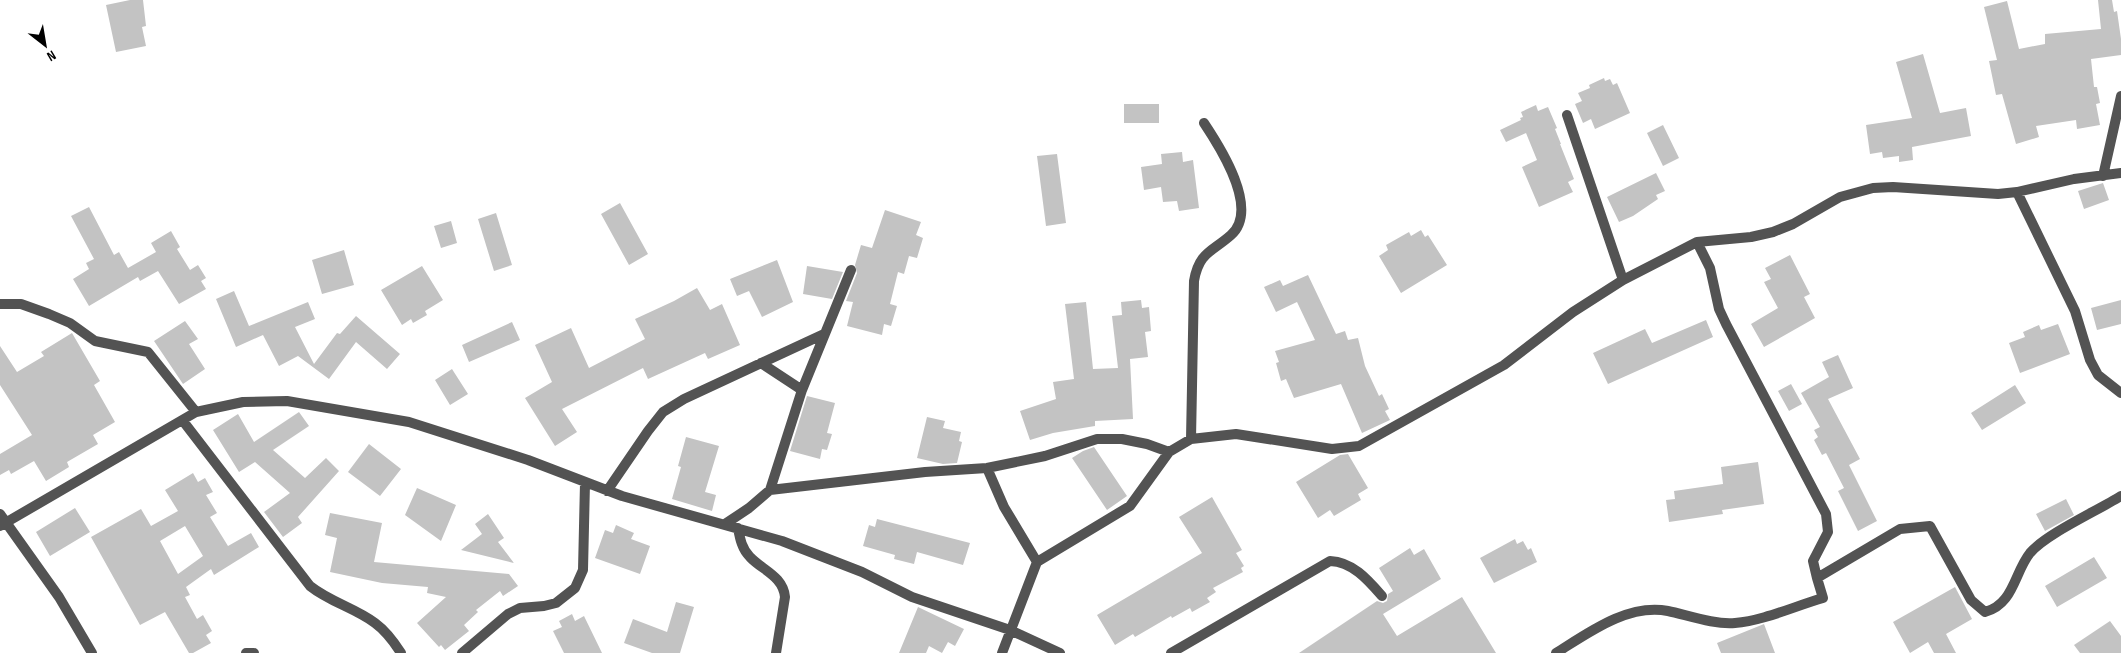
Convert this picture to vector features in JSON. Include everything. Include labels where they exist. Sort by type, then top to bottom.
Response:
[{"type":"street","points":[[2103,176],[2121,96]]},
{"type":"street","points":[[1567,115],[1623,280]]},
{"type":"street","points":[[1191,440],[1194,281],[1196,268],[1201,258],[1232,234],[1239,224],[1240,212],[1239,193],[1233,174],[1224,154],[1204,123]]},
{"type":"street","points":[[1002,653],[1037,562],[1130,506],[1169,452],[1191,440],[1236,434],[1332,449],[1358,446],[1504,365],[1573,312],[1623,280],[1697,242],[1751,237],[1773,232],[1793,224],[1840,196],[1873,188],[1893,187],[1998,194],[2121,173]]},
{"type":"street","points":[[2017,192],[2075,311],[2090,360],[2098,375],[2121,394]]},
{"type":"street","points":[[1556,653],[1614,619],[1641,611],[1665,610],[1732,624],[1749,621],[1823,598],[1813,561],[1828,532],[1829,522],[1726,324],[1719,309],[1710,268],[1697,242]]},
{"type":"street","points":[[725,524],[749,508],[770,490],[802,390],[850,270]]},
{"type":"street","points":[[0,304],[21,304],[50,314],[70,324],[95,341],[148,352],[196,412]]},
{"type":"street","points":[[607,491],[662,412],[684,399],[824,334]]},
{"type":"street","points":[[761,363],[802,390]]},
{"type":"street","points":[[92,653],[59,597],[2,521],[196,412],[243,402],[287,401],[409,422],[528,460],[607,491],[782,542],[862,572],[912,596],[1010,630],[1060,653]]},
{"type":"street","points":[[183,421],[310,586],[324,597],[375,623],[388,635],[401,653]]},
{"type":"street","points":[[770,490],[925,472],[987,468],[1045,456],[1098,439],[1147,444],[1169,452]]},
{"type":"street","points":[[987,468],[1004,507],[1037,562]]},
{"type":"street","points":[[462,653],[508,614],[520,608],[556,603],[575,588],[583,570],[585,483]]},
{"type":"street","points":[[1817,578],[1900,529],[1930,526],[1971,600],[1985,612],[1994,609],[2008,597],[2025,560],[2039,545],[2121,496]]},
{"type":"street","points":[[738,528],[741,543],[750,557],[776,578],[784,590],[776,653]]},
{"type":"street","points":[[1171,653],[1330,562],[1336,562],[1353,568],[1366,578],[1382,596]]},
{"type":"street","points":[[246,653],[254,653]]},
{"type":"building","points":[[130,0],[143,0],[146,26],[142,27],[146,46],[116,52],[106,5]]},
{"type":"building","points":[[2098,0],[2112,0],[2114,12],[2117,11],[2121,39],[2121,55],[2091,59],[2094,87],[2097,87],[2100,103],[2096,104],[2100,125],[2077,129],[2076,120],[2036,126],[2039,137],[2016,144],[2002,94],[1996,95],[1989,61],[1997,60],[1984,7],[2007,1],[2019,49],[2045,44],[2045,34],[2101,29]]},
{"type":"building","points":[[1923,54],[1940,113],[1966,108],[1971,136],[1912,147],[1913,160],[1899,162],[1899,156],[1883,158],[1882,152],[1870,154],[1866,125],[1912,118],[1896,62]]},
{"type":"building","points":[[1604,78],[1605,81],[1610,79],[1613,85],[1617,83],[1630,113],[1595,129],[1591,119],[1583,123],[1575,104],[1582,101],[1578,93],[1590,88],[1589,85]]},
{"type":"building","points":[[1124,104],[1159,104],[1159,123],[1124,123]]},
{"type":"building","points":[[1536,105],[1538,111],[1548,107],[1574,179],[1568,182],[1573,192],[1539,207],[1522,167],[1537,160],[1526,133],[1506,142],[1500,130],[1521,120],[1520,118],[1523,117],[1521,112]]},
{"type":"building","points":[[1663,125],[1679,158],[1663,166],[1647,133]]},
{"type":"building","points":[[1182,152],[1183,162],[1193,160],[1199,208],[1179,211],[1177,201],[1163,202],[1161,187],[1144,190],[1141,167],[1162,164],[1161,154]]},
{"type":"building","points":[[1057,154],[1066,223],[1046,226],[1037,156]]},
{"type":"building","points":[[1656,173],[1665,191],[1656,195],[1658,199],[1633,216],[1619,222],[1607,197]]},
{"type":"building","points":[[2103,183],[2109,200],[2084,209],[2078,191]]},
{"type":"building","points":[[620,203],[648,254],[629,265],[601,214]]},
{"type":"building","points":[[89,207],[114,255],[119,252],[128,268],[156,252],[151,243],[171,231],[180,247],[177,249],[190,270],[198,265],[206,278],[201,281],[206,289],[179,304],[158,271],[140,281],[138,277],[89,306],[73,279],[89,269],[86,263],[94,259],[71,216]]},
{"type":"building","points":[[885,210],[921,222],[916,235],[923,238],[917,258],[909,256],[904,274],[898,272],[890,304],[897,306],[891,326],[884,324],[882,335],[847,326],[853,302],[846,301],[857,273],[855,265],[861,245],[872,248]]},
{"type":"building","points":[[496,213],[512,265],[494,271],[478,219]]},
{"type":"building","points":[[451,221],[457,243],[441,248],[434,226]]},
{"type":"building","points":[[1421,230],[1425,237],[1428,235],[1447,265],[1401,293],[1379,256],[1388,250],[1386,245],[1409,232],[1411,236]]},
{"type":"building","points":[[344,250],[354,285],[322,294],[312,260]]},
{"type":"building","points":[[1790,255],[1810,294],[1804,297],[1815,318],[1764,347],[1751,324],[1778,308],[1764,282],[1771,279],[1765,268]]},
{"type":"building","points":[[777,260],[793,302],[762,317],[749,291],[737,296],[730,279]]},
{"type":"building","points":[[422,266],[443,300],[425,311],[427,315],[413,323],[411,319],[402,325],[381,290]]},
{"type":"building","points":[[807,266],[843,272],[832,299],[803,294]]},
{"type":"building","points":[[1308,275],[1336,334],[1345,331],[1348,340],[1358,338],[1365,366],[1379,396],[1382,394],[1389,409],[1385,411],[1390,420],[1362,433],[1341,384],[1294,398],[1286,379],[1281,381],[1276,363],[1279,362],[1275,351],[1315,340],[1297,302],[1276,312],[1264,287],[1280,280],[1283,286]]},
{"type":"building","points":[[697,288],[710,310],[722,304],[740,345],[708,359],[705,353],[648,379],[643,368],[562,409],[577,432],[555,446],[525,398],[552,382],[535,345],[571,328],[589,368],[645,339],[635,319]]},
{"type":"building","points":[[234,291],[249,326],[308,302],[315,319],[295,327],[314,364],[337,333],[340,334],[356,316],[400,354],[387,369],[356,342],[329,379],[298,356],[279,366],[263,335],[236,347],[216,299]]},
{"type":"building","points":[[1141,300],[1142,308],[1149,307],[1151,331],[1145,332],[1148,357],[1130,359],[1133,419],[1095,421],[1095,426],[1053,433],[1030,440],[1020,411],[1056,399],[1053,382],[1074,379],[1065,304],[1086,302],[1093,369],[1118,368],[1112,316],[1122,315],[1121,302]]},
{"type":"building","points":[[2121,300],[2121,324],[2097,330],[2091,308]]},
{"type":"building","points":[[1706,320],[1713,337],[1608,384],[1593,353],[1645,329],[1652,343]]},
{"type":"building","points":[[185,321],[198,339],[189,344],[205,369],[183,384],[154,341]]},
{"type":"building","points":[[512,322],[520,340],[469,362],[462,345]]},
{"type":"building","points":[[2058,324],[2070,354],[2020,373],[2009,343],[2025,337],[2023,332],[2039,325],[2041,330]]},
{"type":"building","points":[[72,333],[100,381],[94,385],[115,422],[93,435],[98,444],[67,462],[69,467],[46,481],[34,461],[11,474],[9,470],[0,475],[0,454],[32,435],[0,385],[0,346],[17,372],[44,356],[41,352]]},
{"type":"building","points":[[1838,355],[1853,388],[1828,399],[1860,459],[1849,465],[1877,521],[1858,531],[1838,491],[1844,488],[1826,453],[1822,455],[1814,440],[1818,437],[1814,430],[1820,427],[1801,393],[1829,377],[1822,362]]},
{"type":"building","points":[[452,369],[468,394],[450,405],[435,380]]},
{"type":"building","points":[[1791,384],[1802,404],[1789,411],[1778,391]]},
{"type":"building","points":[[2015,385],[2026,403],[1982,430],[1971,413]]},
{"type":"building","points":[[807,396],[835,403],[827,433],[832,434],[827,450],[822,449],[820,459],[790,451]]},
{"type":"building","points":[[299,412],[309,426],[273,450],[305,478],[326,458],[339,471],[298,517],[302,523],[283,537],[264,512],[290,493],[255,462],[239,472],[213,430],[238,414],[254,442]]},
{"type":"building","points":[[927,417],[945,421],[943,428],[961,432],[959,441],[962,442],[957,463],[943,464],[917,458]]},
{"type":"building","points":[[686,437],[719,446],[705,492],[716,495],[712,511],[672,499],[681,467],[678,466]]},
{"type":"building","points":[[369,444],[401,469],[380,496],[348,472]]},
{"type":"building","points":[[1094,447],[1127,496],[1107,510],[1072,458]]},
{"type":"building","points":[[1348,454],[1368,488],[1358,494],[1361,500],[1334,516],[1330,510],[1318,518],[1296,482],[1340,455]]},
{"type":"building","points":[[1758,462],[1764,504],[1722,510],[1723,514],[1669,522],[1666,500],[1675,499],[1674,491],[1723,484],[1721,467]]},
{"type":"building","points":[[193,473],[198,482],[205,478],[213,492],[206,495],[217,513],[210,517],[228,546],[251,533],[259,547],[214,575],[211,569],[186,587],[190,595],[185,597],[197,619],[203,615],[212,631],[206,635],[211,643],[193,653],[189,653],[165,612],[140,625],[91,537],[141,509],[151,526],[178,511],[165,490]],"holes":[[[185,526],[203,556],[178,574],[160,541]]]},
{"type":"building","points":[[417,488],[456,505],[441,541],[405,515]]},
{"type":"building","points":[[1212,497],[1242,550],[1236,553],[1244,566],[1241,568],[1243,572],[1213,588],[1216,592],[1207,598],[1210,602],[1192,612],[1190,608],[1172,618],[1171,616],[1135,637],[1133,634],[1115,645],[1097,615],[1202,553],[1179,517]]},
{"type":"building","points":[[2066,499],[2074,515],[2045,531],[2036,514]]},
{"type":"building","points":[[75,508],[90,532],[50,556],[36,532]]},
{"type":"building","points":[[330,513],[382,523],[374,562],[509,574],[518,586],[503,596],[500,591],[476,610],[478,612],[464,625],[469,631],[445,650],[441,645],[439,647],[417,623],[446,597],[427,593],[428,587],[382,583],[330,572],[337,538],[325,535]]},
{"type":"building","points":[[488,514],[504,538],[498,542],[514,563],[461,550],[482,534],[475,524]]},
{"type":"building","points":[[877,519],[970,543],[963,565],[917,552],[914,564],[894,559],[895,555],[863,546],[869,525],[875,527]]},
{"type":"building","points":[[616,525],[634,533],[631,539],[650,546],[640,574],[595,558],[605,530],[613,533]]},
{"type":"building","points":[[1515,539],[1517,544],[1523,541],[1528,550],[1531,548],[1537,562],[1494,583],[1480,558]]},
{"type":"building","points":[[1410,548],[1414,555],[1424,549],[1441,579],[1383,614],[1397,636],[1462,597],[1496,653],[1299,653],[1377,601],[1383,603],[1387,601],[1388,594],[1393,591],[1379,568]]},
{"type":"building","points":[[2094,557],[2107,578],[2057,607],[2045,586]]},
{"type":"building","points":[[1955,587],[1972,619],[1946,634],[1956,653],[1934,653],[1928,642],[1910,653],[1893,622]]},
{"type":"building","points":[[676,602],[694,607],[680,653],[652,653],[624,643],[633,619],[667,632]]},
{"type":"building","points":[[918,607],[964,629],[955,646],[948,642],[942,653],[929,646],[926,653],[899,653]]},
{"type":"building","points":[[572,614],[575,621],[584,616],[602,653],[564,653],[553,631],[562,627],[559,621]]},
{"type":"building","points":[[2110,621],[2121,636],[2121,653],[2080,653],[2074,645]]},
{"type":"building","points":[[1764,624],[1775,653],[1721,653],[1717,643]]}]
